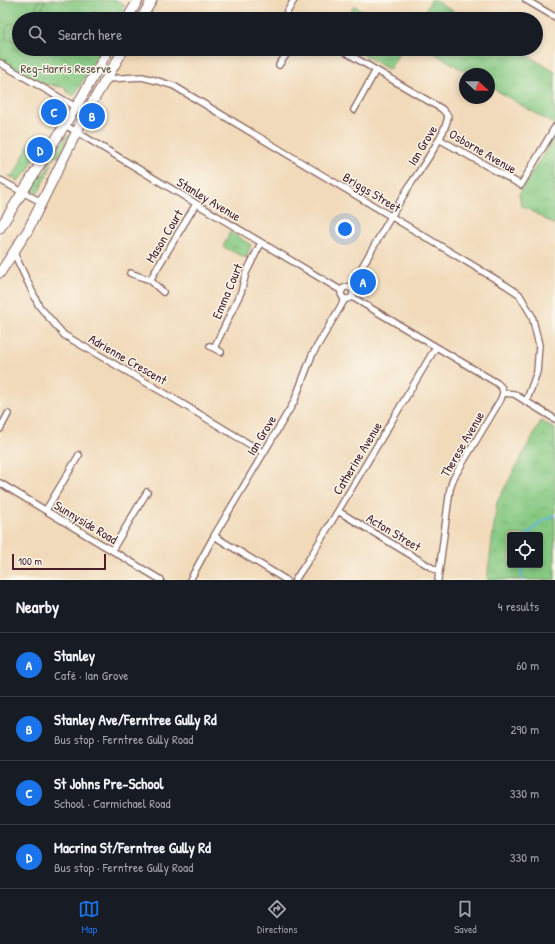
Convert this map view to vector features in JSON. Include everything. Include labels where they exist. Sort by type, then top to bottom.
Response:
[{"type":"main road","points":[[131,12],[138,0]]},
{"type":"main road","points":[[145,12],[152,0]]},
{"type":"main road","points":[[0,228],[65,125],[106,56]]},
{"type":"main road","points":[[0,273],[43,203],[86,113],[120,56]]},
{"type":"street","points":[[287,12],[294,0]]},
{"type":"street","points":[[526,0],[555,17]]},
{"type":"street","points":[[279,65],[285,56]]},
{"type":"street","points":[[352,56],[376,70],[354,110]]},
{"type":"street","points":[[0,63],[86,113]]},
{"type":"street","name":"Ian Grove","points":[[350,288],[391,216],[439,139],[447,124],[448,116],[442,109],[376,70]]},
{"type":"street","name":"Briggs Street","points":[[107,79],[142,77],[158,80],[174,86],[519,294],[532,316],[540,345],[537,372],[526,402]]},
{"type":"street","name":"Stanley Avenue","points":[[65,125],[342,291]]},
{"type":"street","name":"Osborne Avenue","points":[[439,139],[520,185],[555,127]]},
{"type":"street","points":[[0,180],[43,203]]},
{"type":"street","name":"Mason Court","points":[[150,280],[196,204]]},
{"type":"street","name":"Emma Court","points":[[221,352],[212,347],[241,292],[246,273],[261,243]]},
{"type":"street","name":"Adrienne Crescent","points":[[14,252],[39,306],[64,335],[264,453]]},
{"type":"street","name":"Mason Court","points":[[130,273],[150,280],[163,292]]},
{"type":"street","points":[[345,288],[350,288],[353,292],[352,297],[345,299],[342,296],[342,291],[345,288]]},
{"type":"street","points":[[352,297],[498,383],[502,388],[503,393],[514,394],[555,419]]},
{"type":"street","name":"Ian Grove","points":[[190,580],[214,536],[294,402],[312,355],[345,299]]},
{"type":"street","name":"Catherine Avenue","points":[[295,580],[311,556],[436,347]]},
{"type":"street","name":"Therese Avenue","points":[[438,580],[450,489],[453,479],[501,399],[503,393]]},
{"type":"street","points":[[0,429],[8,414]]},
{"type":"street","points":[[46,510],[80,455]]},
{"type":"street","name":"Sunnyside Road","points":[[0,483],[161,580]]},
{"type":"street","points":[[112,550],[147,492]]},
{"type":"street","name":"Acton Street","points":[[338,511],[439,572]]},
{"type":"street","points":[[214,536],[286,580]]},
{"type":"green space","name":"Reg-Harris Reserve","points":[[0,0],[116,0],[125,5],[121,12],[12,12],[12,56],[97,56],[74,96],[66,91],[66,88],[30,81],[0,63]]},
{"type":"green space","points":[[39,0],[45,0],[42,8],[44,12],[33,12]]},
{"type":"green space","points":[[431,0],[435,0],[455,12],[425,12]]},
{"type":"green space","points":[[355,6],[365,12],[351,12]]},
{"type":"green space","points":[[10,23],[12,23],[12,40],[6,38],[6,29]]},
{"type":"green space","points":[[366,56],[398,56],[389,70]]},
{"type":"green space","points":[[439,56],[529,56],[555,72],[555,125],[495,90],[495,68],[459,68]]},
{"type":"green space","points":[[66,135],[69,136],[60,156],[55,156],[46,167],[45,166],[56,152]]},
{"type":"green space","points":[[555,135],[555,225],[521,205],[519,194]]},
{"type":"green space","points":[[31,140],[40,146],[28,171],[18,181],[9,176],[14,175]]},
{"type":"green space","points":[[52,164],[38,193],[33,193],[33,186],[38,175],[41,176]]},
{"type":"green space","points":[[230,232],[251,245],[246,258],[223,247]]},
{"type":"green space","points":[[541,421],[555,429],[555,580],[487,580],[497,502]]},
{"type":"waterway","points":[[530,532],[541,522],[555,515]]},
{"type":"waterway","points":[[522,568],[522,580]]},
{"type":"place","name":"St Johns Pre-School","points":[[54,112]]},
{"type":"place","name":"Stanley Ave/Ferntree Gully Rd","points":[[92,116]]},
{"type":"place","name":"Macrina St/Ferntree Gully Rd","points":[[40,150]]},
{"type":"place","name":"Stanley","points":[[363,282]]}]
